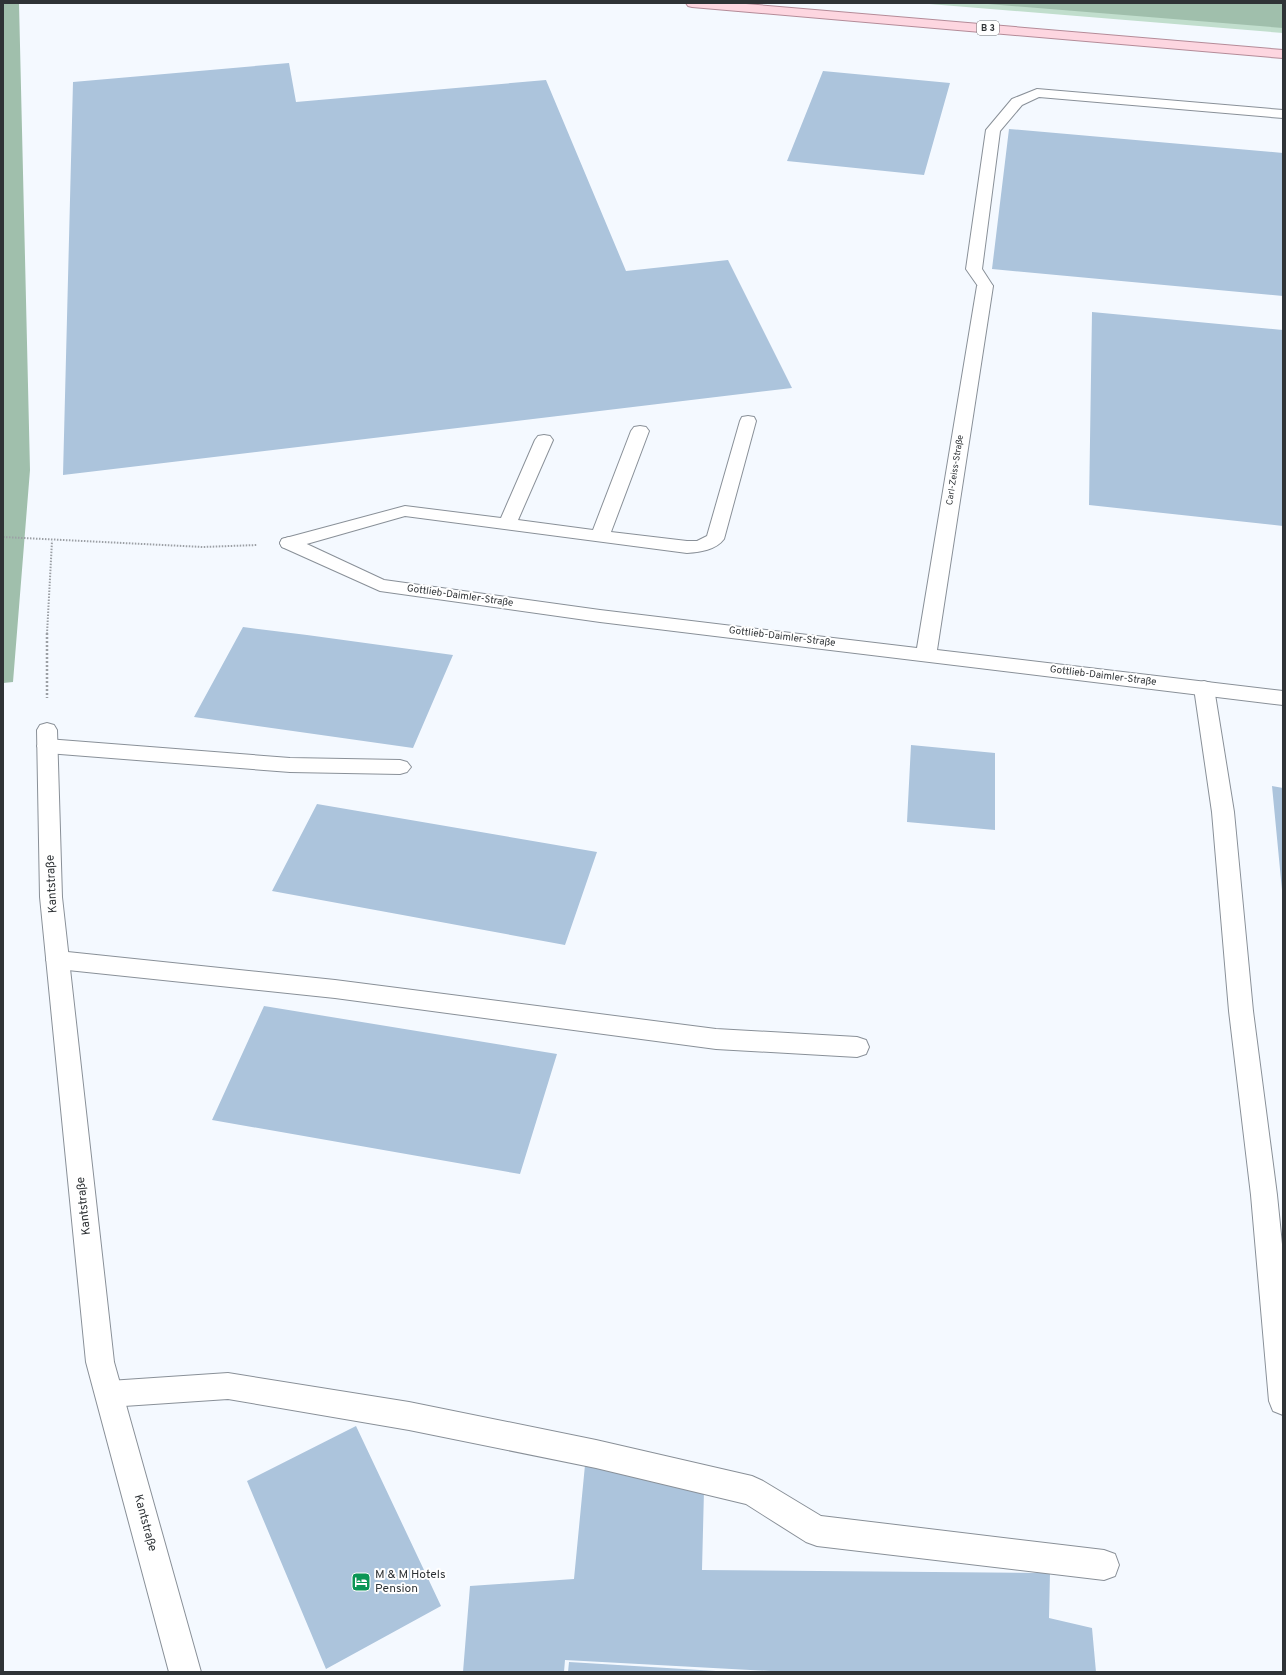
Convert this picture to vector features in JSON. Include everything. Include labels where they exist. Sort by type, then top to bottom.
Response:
[{"type":"main road","name":"B 3","points":[[692,3],[1283,54]]},
{"type":"street","name":"Carl-Zeiss-Straße","points":[[926,654],[985,286],[974,268],[993,130],[1017,102],[1037,93],[1283,114]]},
{"type":"street","points":[[289,543],[405,511],[600,536],[687,546],[701,546],[715,539],[748,421]]},
{"type":"street","points":[[600,536],[640,431]]},
{"type":"street","points":[[507,524],[544,440]]},
{"type":"street","name":"Gottlieb-Daimler-Straße","points":[[289,543],[380,585],[600,616],[1283,698]]},
{"type":"street","points":[[1204,688],[1223,812],[1248,1083],[1264,1195],[1283,1401]]},
{"type":"street","points":[[47,738],[290,765],[400,767]]},
{"type":"street","name":"Kantstraße","points":[[47,738],[52,897],[100,1362],[186,1672]]},
{"type":"street","points":[[58,960],[335,989],[716,1038],[857,1047]]},
{"type":"street","points":[[109,1394],[228,1386],[408,1416],[596,1454],[752,1491],[817,1532],[1104,1565]]},
{"type":"path","points":[[3,537],[52,541],[203,548],[289,543]]},
{"type":"path","points":[[47,738],[47,625],[52,541]]},
{"type":"green space","points":[[3,3],[19,3],[30,470],[13,682],[3,683]]},
{"type":"green space","points":[[917,3],[1283,3],[1283,33]]},
{"type":"green space","points":[[976,3],[1283,3],[1283,28]]},
{"type":"building","points":[[289,63],[296,102],[546,80],[626,271],[728,260],[792,388],[63,475],[73,82]]},
{"type":"building","points":[[823,71],[950,83],[924,175],[787,161]]},
{"type":"building","points":[[1009,129],[1283,153],[1283,296],[992,269]]},
{"type":"building","points":[[1092,312],[1283,330],[1283,526],[1089,505]]},
{"type":"building","points":[[243,627],[453,655],[413,748],[194,717]]},
{"type":"building","points":[[911,745],[995,753],[995,830],[907,822]]},
{"type":"building","points":[[1272,786],[1283,788],[1283,890],[1282,890]]},
{"type":"building","points":[[317,804],[597,852],[565,945],[272,891]]},
{"type":"building","points":[[264,1006],[557,1054],[520,1174],[212,1120]]},
{"type":"building","points":[[356,1426],[441,1606],[326,1669],[247,1481]]},
{"type":"building","points":[[585,1465],[704,1490],[702,1570],[1050,1573],[1049,1618],[1092,1628],[1096,1672],[789,1672],[565,1660],[564,1672],[463,1672],[470,1586],[574,1579]]},
{"type":"building","points":[[569,1662],[716,1671],[716,1672],[568,1672]]},
{"type":"place","name":"M & M Hotels Pension","points":[[361,1582]]}]
